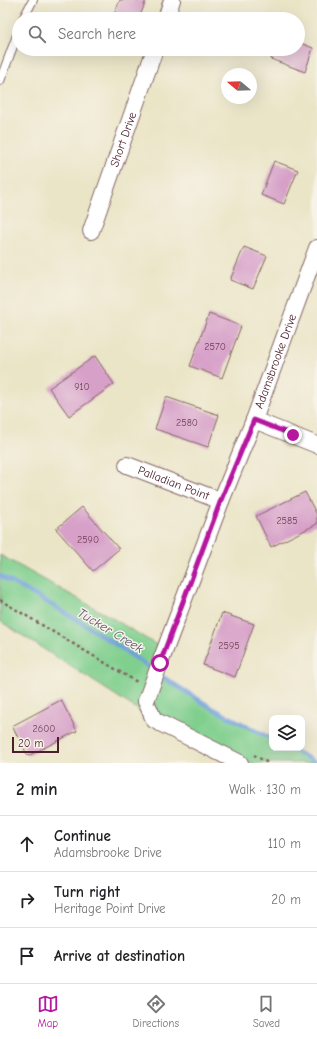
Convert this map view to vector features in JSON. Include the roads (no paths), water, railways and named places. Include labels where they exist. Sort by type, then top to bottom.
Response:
[{"type":"street","points":[[168,12],[172,0]]},
{"type":"street","name":"Short Drive","points":[[91,231],[153,56]]},
{"type":"street","name":"Adamsbrooke Drive","points":[[240,763],[154,720],[146,701],[221,500],[254,420],[317,248]]},
{"type":"street","points":[[254,420],[317,445]]},
{"type":"street","name":"Palladian Point","points":[[127,465],[221,500]]},
{"type":"lane","points":[[27,12],[33,0]]},
{"type":"lane","points":[[0,81],[12,49]]},
{"type":"waterway","name":"Tucker Creek","points":[[0,576],[78,621],[153,670]]},
{"type":"waterway","name":"Tucker Creek","points":[[159,675],[212,708],[269,737]]},
{"type":"waterway","name":"Tucker Creek","points":[[295,751],[317,763]]}]
